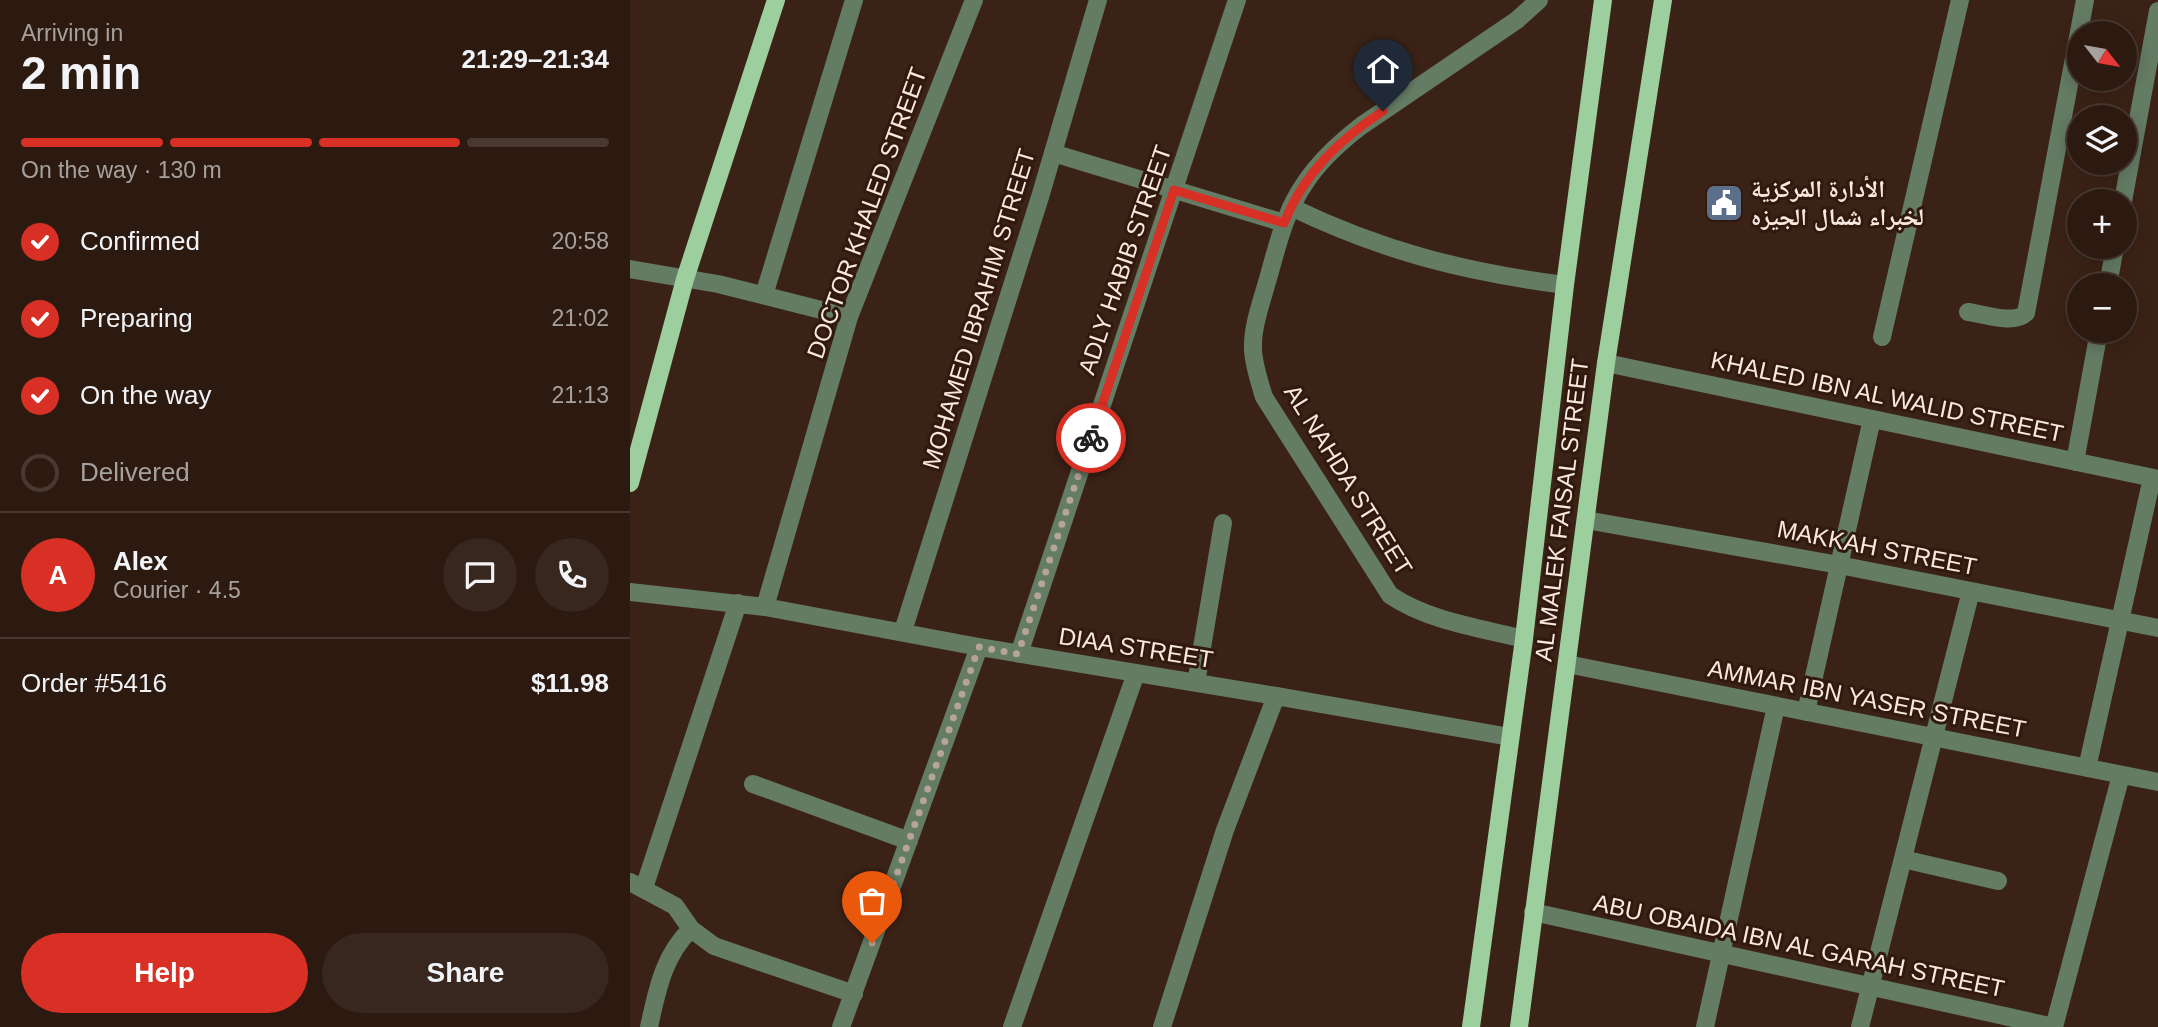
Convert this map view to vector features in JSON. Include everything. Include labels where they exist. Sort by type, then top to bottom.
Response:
[{"type":"main road","points":[[630,483],[685,279],[776,0]]},
{"type":"main road","name":"AL MALEK FAISAL STREET","points":[[1471,1027],[1524,639],[1564,285],[1603,0]]},
{"type":"main road","name":"AL MALEK FAISAL STREET","points":[[1519,1027],[1606,363],[1662,0]]},
{"type":"street","points":[[764,295],[854,0]]},
{"type":"street","name":"DOCTOR KHALED STREET","points":[[765,607],[849,317],[974,0]]},
{"type":"street","name":"MOHAMED IBRAHIM STREET","points":[[903,631],[1053,153],[1098,0]]},
{"type":"street","name":"ADLY HABIB STREET","points":[[1018,654],[1237,0]]},
{"type":"street","name":"AL NAHDA STREET","points":[[1524,639],[1425,613],[1406,606],[1390,595],[1264,397],[1256,374],[1253,350],[1254,326],[1287,215],[1304,183],[1339,143],[1517,20],[1539,0]]},
{"type":"street","points":[[1882,337],[1960,0]]},
{"type":"street","points":[[1968,312],[2015,319],[2020,319],[2026,313],[2085,0]]},
{"type":"street","points":[[2125,189],[2158,11]]},
{"type":"street","points":[[1053,153],[1174,190],[1287,215],[1441,264],[1503,277],[1564,285]]},
{"type":"street","points":[[630,269],[764,295],[849,317]]},
{"type":"street","points":[[2075,461],[2097,343]]},
{"type":"street","name":"KHALED IBN AL WALID STREET","points":[[1606,363],[2155,478]]},
{"type":"street","points":[[1806,712],[1872,419]]},
{"type":"street","points":[[2087,768],[2155,478]]},
{"type":"street","name":"MAKKAH STREET","points":[[1586,520],[1839,565],[2158,628]]},
{"type":"street","points":[[1196,683],[1223,523]]},
{"type":"street","points":[[1860,1027],[1971,590]]},
{"type":"street","name":"DIAA STREET","points":[[630,592],[765,607],[1018,654],[1510,737]]},
{"type":"street","points":[[737,603],[637,885],[674,906],[691,929],[714,946],[854,993]]},
{"type":"street","points":[[841,1027],[979,647]]},
{"type":"street","name":"AMMAR IBN YASER STREET","points":[[1567,664],[2158,782]]},
{"type":"street","points":[[1013,1027],[1136,673]]},
{"type":"street","points":[[1162,1027],[1225,830],[1276,696]]},
{"type":"street","points":[[1705,1027],[1776,706]]},
{"type":"street","points":[[2054,1027],[2121,775]]},
{"type":"street","points":[[753,784],[909,841]]},
{"type":"street","points":[[1903,859],[1998,881]]},
{"type":"street","name":"ABU OBAIDA IBN AL GARAH STREET","points":[[1533,912],[1871,986],[1987,1020],[2054,1027]]},
{"type":"street","points":[[649,1027],[656,992],[665,966],[676,945],[691,929]]},
{"type":"way so far","points":[[872,943],[979,647],[1018,654],[1091,438]]},
{"type":"place","name":"الأدارة المركزية لخبراء شمال الجيزه","points":[[1724,203]]},
{"type":"route","points":[[1091,438],[1174,190],[1284,223],[1304,183],[1320,162],[1339,143],[1383,111]]}]
